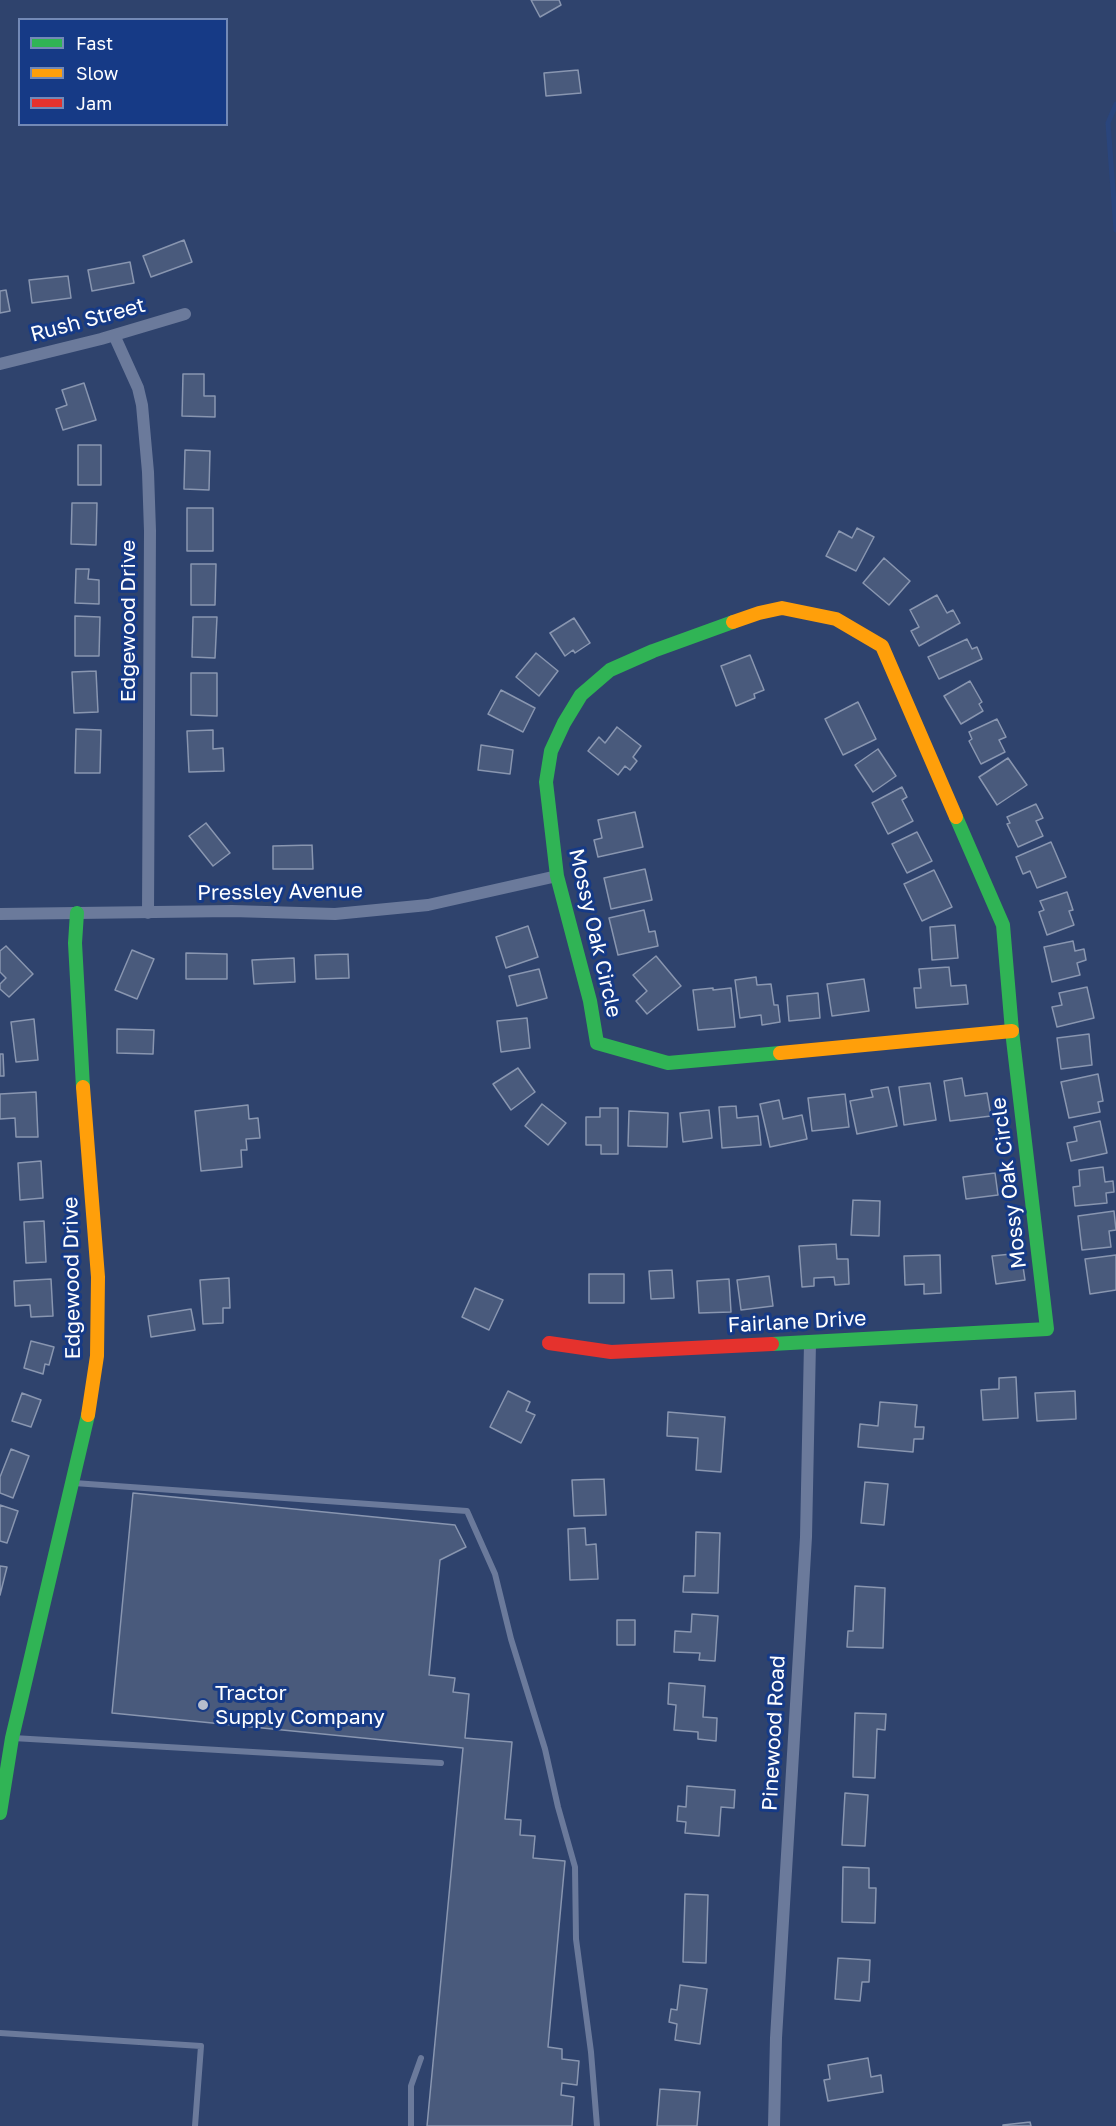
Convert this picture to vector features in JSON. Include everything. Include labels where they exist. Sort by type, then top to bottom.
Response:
[{"type":"street","name":"Rush Street","points":[[0,364],[186,314]]},
{"type":"street","name":"Edgewood Drive","points":[[114,335],[138,388],[142,405],[148,472],[150,531],[148,913]]},
{"type":"street","name":"Mossy Oak Circle","points":[[1012,1031],[668,1063],[597,1043],[590,1001],[556,876],[546,782],[551,751],[581,695],[610,670],[653,651],[759,613],[782,608],[836,619],[882,646],[1003,925],[1012,1031],[1047,1329]]},
{"type":"street","name":"Pressley Avenue","points":[[0,914],[232,911],[335,914],[428,905],[556,876]]},
{"type":"street","name":"Edgewood Drive","points":[[0,1813],[6,1737],[90,1413],[97,1356],[98,1277],[82,1070],[75,943],[76,913]]},
{"type":"street","name":"Fairlane Drive","points":[[549,1343],[611,1352],[1047,1329]]},
{"type":"street","name":"Pinewood Road","points":[[774,2126],[776,2027],[806,1538],[810,1343]]},
{"type":"lane","points":[[73,1483],[467,1511],[495,1574],[511,1639],[545,1749],[558,1808],[575,1867],[576,1939],[591,2052],[597,2126]]},
{"type":"lane","points":[[6,1737],[441,1762]]},
{"type":"lane","points":[[0,2033],[201,2046],[195,2126]]},
{"type":"lane","points":[[411,2126],[411,2086],[421,2058]]},
{"type":"building","points":[[531,0],[559,0],[561,5],[540,17]]},
{"type":"building","points":[[578,70],[581,93],[546,96],[544,73]]},
{"type":"building","points":[[184,240],[192,262],[151,277],[143,256]]},
{"type":"building","points":[[130,262],[134,283],[92,291],[88,270]]},
{"type":"building","points":[[68,276],[71,298],[32,303],[29,280]]},
{"type":"building","points":[[6,290],[10,311],[0,313],[0,291]]},
{"type":"building","points":[[183,374],[204,374],[204,396],[215,396],[215,417],[182,416]]},
{"type":"building","points":[[84,383],[96,420],[63,430],[56,409],[67,405],[62,390]]},
{"type":"building","points":[[78,445],[101,445],[101,485],[78,485]]},
{"type":"building","points":[[185,450],[210,451],[209,490],[184,489]]},
{"type":"building","points":[[72,503],[97,503],[96,545],[71,544]]},
{"type":"building","points":[[187,508],[213,508],[213,551],[187,551]]},
{"type":"building","points":[[857,528],[874,537],[856,571],[826,556],[839,531],[852,538]]},
{"type":"building","points":[[884,558],[910,581],[889,605],[863,583]]},
{"type":"building","points":[[191,564],[216,564],[215,605],[191,605]]},
{"type":"building","points":[[76,569],[89,569],[88,579],[99,580],[99,604],[75,603]]},
{"type":"building","points":[[937,595],[947,613],[953,610],[960,623],[919,646],[911,631],[919,627],[910,610]]},
{"type":"building","points":[[75,616],[100,617],[99,656],[75,656]]},
{"type":"building","points":[[193,617],[217,617],[215,658],[192,657]]},
{"type":"building","points":[[574,618],[590,643],[575,653],[573,650],[565,656],[550,633]]},
{"type":"building","points":[[967,639],[972,649],[977,647],[982,659],[939,679],[928,657]]},
{"type":"building","points":[[536,653],[558,671],[539,696],[516,677]]},
{"type":"building","points":[[750,655],[764,690],[754,694],[755,698],[736,706],[721,666]]},
{"type":"building","points":[[96,671],[98,712],[74,713],[72,672]]},
{"type":"building","points":[[191,673],[217,673],[217,716],[191,715]]},
{"type":"building","points":[[970,681],[982,702],[979,704],[983,711],[961,724],[944,696]]},
{"type":"building","points":[[501,690],[535,708],[523,732],[488,714]]},
{"type":"building","points":[[858,702],[876,739],[843,755],[825,719]]},
{"type":"building","points":[[997,719],[1006,737],[999,740],[1005,752],[981,764],[969,741],[972,739],[969,732]]},
{"type":"building","points":[[617,727],[641,746],[633,757],[637,761],[630,770],[625,766],[618,775],[588,751],[599,737],[605,743]]},
{"type":"building","points":[[76,729],[101,730],[100,773],[75,773]]},
{"type":"building","points":[[213,730],[213,749],[223,748],[224,771],[189,772],[187,731]]},
{"type":"building","points":[[481,745],[513,750],[510,774],[478,770]]},
{"type":"building","points":[[878,749],[896,776],[873,792],[855,765]]},
{"type":"building","points":[[1008,758],[1027,785],[997,805],[979,777]]},
{"type":"building","points":[[902,787],[907,797],[902,800],[913,821],[888,834],[872,803]]},
{"type":"building","points":[[1036,804],[1043,818],[1036,821],[1043,836],[1018,847],[1007,824],[1010,823],[1007,817]]},
{"type":"building","points":[[635,812],[643,847],[598,857],[594,840],[602,838],[598,820]]},
{"type":"building","points":[[206,823],[230,853],[213,866],[189,836]]},
{"type":"building","points":[[917,832],[932,861],[907,873],[892,844]]},
{"type":"building","points":[[1051,842],[1066,877],[1037,888],[1030,871],[1023,874],[1016,857]]},
{"type":"building","points":[[312,845],[313,869],[273,869],[273,846]]},
{"type":"building","points":[[645,869],[652,900],[611,909],[604,878]]},
{"type":"building","points":[[934,870],[952,907],[922,921],[904,884]]},
{"type":"building","points":[[1067,892],[1073,910],[1069,911],[1074,925],[1047,935],[1039,912],[1044,910],[1040,901]]},
{"type":"building","points":[[644,910],[649,932],[655,931],[658,946],[618,955],[609,918]]},
{"type":"building","points":[[955,925],[958,958],[932,960],[930,927]]},
{"type":"building","points":[[528,926],[538,957],[506,968],[496,937]]},
{"type":"building","points":[[1073,941],[1075,951],[1084,949],[1086,960],[1077,963],[1080,975],[1052,982],[1044,947]]},
{"type":"building","points":[[6,946],[33,974],[9,997],[0,989],[0,984],[6,978],[0,972],[0,951]]},
{"type":"building","points":[[132,950],[154,959],[137,999],[115,990]]},
{"type":"building","points":[[186,953],[227,954],[227,979],[186,979]]},
{"type":"building","points":[[348,954],[349,978],[316,979],[315,955]]},
{"type":"building","points":[[656,956],[681,986],[647,1014],[636,1001],[647,991],[633,975]]},
{"type":"building","points":[[294,958],[295,982],[254,984],[252,960]]},
{"type":"building","points":[[949,967],[951,986],[966,985],[968,1004],[916,1008],[914,988],[921,988],[919,969]]},
{"type":"building","points":[[539,969],[547,998],[517,1006],[509,976]]},
{"type":"building","points":[[756,977],[757,985],[771,984],[774,1005],[778,1005],[780,1022],[762,1025],[761,1015],[740,1018],[735,980]]},
{"type":"building","points":[[864,979],[869,1011],[832,1016],[827,984]]},
{"type":"building","points":[[1087,987],[1094,1018],[1057,1027],[1052,1007],[1062,1005],[1059,993]]},
{"type":"building","points":[[713,988],[713,990],[731,988],[735,1027],[698,1030],[693,990]]},
{"type":"building","points":[[818,993],[820,1018],[789,1021],[787,996]]},
{"type":"building","points":[[527,1018],[530,1048],[501,1052],[497,1021]]},
{"type":"building","points":[[34,1019],[38,1060],[16,1062],[11,1022]]},
{"type":"building","points":[[117,1029],[154,1030],[153,1054],[117,1053]]},
{"type":"building","points":[[1089,1034],[1092,1065],[1061,1069],[1057,1038]]},
{"type":"building","points":[[0,1054],[3,1054],[4,1076],[0,1076]]},
{"type":"building","points":[[518,1068],[535,1092],[511,1110],[493,1084]]},
{"type":"building","points":[[1098,1074],[1103,1101],[1098,1102],[1100,1112],[1069,1118],[1061,1082]]},
{"type":"building","points":[[962,1078],[965,1096],[987,1093],[991,1116],[950,1121],[944,1081]]},
{"type":"building","points":[[930,1083],[936,1120],[904,1125],[899,1087]]},
{"type":"building","points":[[888,1087],[897,1126],[857,1134],[850,1101],[873,1097],[871,1090]]},
{"type":"building","points":[[36,1092],[38,1137],[16,1137],[15,1118],[0,1119],[0,1094]]},
{"type":"building","points":[[845,1094],[849,1127],[812,1131],[808,1098]]},
{"type":"building","points":[[779,1100],[783,1119],[802,1115],[807,1139],[770,1147],[760,1104]]},
{"type":"building","points":[[542,1104],[566,1123],[548,1145],[525,1126]]},
{"type":"building","points":[[248,1105],[249,1119],[258,1118],[260,1138],[246,1139],[247,1150],[241,1150],[242,1167],[201,1171],[195,1111]]},
{"type":"building","points":[[736,1106],[737,1118],[758,1116],[761,1145],[722,1148],[719,1107]]},
{"type":"building","points":[[600,1108],[618,1108],[618,1154],[601,1154],[601,1145],[586,1145],[586,1117],[600,1117]]},
{"type":"building","points":[[709,1110],[712,1138],[683,1142],[680,1113]]},
{"type":"building","points":[[629,1111],[668,1113],[667,1147],[628,1146]]},
{"type":"building","points":[[1100,1121],[1107,1153],[1071,1161],[1067,1143],[1077,1141],[1074,1127]]},
{"type":"building","points":[[41,1161],[43,1198],[20,1200],[18,1163]]},
{"type":"building","points":[[1103,1167],[1105,1182],[1113,1181],[1114,1192],[1106,1193],[1107,1203],[1075,1206],[1073,1187],[1080,1186],[1079,1170]]},
{"type":"building","points":[[995,1173],[998,1195],[966,1199],[963,1177]]},
{"type":"building","points":[[853,1200],[880,1201],[879,1236],[851,1235]]},
{"type":"building","points":[[1114,1211],[1116,1230],[1109,1231],[1111,1247],[1082,1250],[1078,1216]]},
{"type":"building","points":[[44,1221],[46,1262],[26,1263],[24,1222]]},
{"type":"building","points":[[836,1244],[837,1259],[848,1259],[849,1284],[835,1285],[834,1277],[814,1278],[814,1286],[802,1287],[799,1246]]},
{"type":"building","points":[[1021,1253],[1025,1280],[996,1284],[992,1256]]},
{"type":"building","points":[[940,1255],[941,1293],[924,1294],[924,1284],[905,1285],[904,1256]]},
{"type":"building","points":[[1116,1255],[1116,1290],[1090,1294],[1085,1259]]},
{"type":"building","points":[[672,1270],[674,1298],[651,1299],[649,1271]]},
{"type":"building","points":[[589,1274],[624,1274],[624,1303],[589,1303]]},
{"type":"building","points":[[769,1276],[773,1306],[741,1310],[737,1280]]},
{"type":"building","points":[[229,1278],[230,1308],[223,1308],[223,1323],[203,1324],[200,1280]]},
{"type":"building","points":[[51,1279],[53,1316],[31,1317],[30,1305],[15,1306],[14,1281]]},
{"type":"building","points":[[729,1279],[731,1312],[699,1313],[697,1281]]},
{"type":"building","points":[[475,1288],[503,1300],[489,1330],[462,1317]]},
{"type":"building","points":[[191,1309],[195,1330],[151,1337],[148,1316]]},
{"type":"building","points":[[31,1341],[54,1347],[49,1365],[45,1364],[43,1374],[24,1368]]},
{"type":"building","points":[[1016,1377],[1018,1418],[983,1420],[981,1390],[999,1389],[999,1378]]},
{"type":"building","points":[[508,1391],[530,1402],[526,1411],[535,1415],[521,1443],[490,1427]]},
{"type":"building","points":[[1075,1391],[1076,1419],[1037,1421],[1035,1393]]},
{"type":"building","points":[[22,1393],[41,1400],[31,1427],[12,1421]]},
{"type":"building","points":[[880,1402],[917,1405],[915,1427],[924,1427],[923,1439],[914,1439],[913,1452],[858,1447],[860,1424],[878,1426]]},
{"type":"building","points":[[668,1412],[725,1417],[721,1472],[696,1470],[698,1438],[667,1436]]},
{"type":"building","points":[[11,1449],[29,1456],[13,1498],[0,1493],[0,1477]]},
{"type":"building","points":[[604,1479],[606,1515],[574,1516],[572,1480]]},
{"type":"building","points":[[865,1482],[888,1484],[884,1525],[861,1523]]},
{"type":"building","points":[[133,1493],[455,1525],[466,1547],[440,1560],[429,1675],[455,1678],[453,1692],[469,1694],[465,1738],[512,1742],[505,1819],[521,1820],[520,1835],[535,1836],[533,1858],[565,1861],[548,2047],[562,2049],[562,2059],[579,2061],[577,2085],[562,2083],[561,2095],[574,2097],[572,2126],[427,2126],[463,1748],[112,1713]]},
{"type":"building","points":[[0,1505],[18,1511],[7,1543],[0,1541]]},
{"type":"building","points":[[585,1528],[586,1545],[596,1544],[598,1579],[570,1580],[568,1529]]},
{"type":"building","points":[[696,1532],[720,1533],[718,1593],[683,1592],[684,1576],[695,1576]]},
{"type":"building","points":[[0,1566],[7,1567],[0,1595]]},
{"type":"building","points":[[855,1586],[885,1588],[883,1648],[847,1647],[848,1631],[853,1631]]},
{"type":"building","points":[[692,1614],[718,1616],[715,1661],[699,1660],[700,1653],[674,1652],[675,1631],[691,1632]]},
{"type":"building","points":[[617,1620],[635,1620],[635,1645],[617,1645]]},
{"type":"building","points":[[669,1683],[705,1686],[703,1717],[717,1718],[716,1741],[698,1739],[698,1732],[674,1730],[676,1705],[668,1704]]},
{"type":"building","points":[[855,1713],[886,1714],[885,1730],[877,1729],[875,1778],[853,1777]]},
{"type":"building","points":[[687,1786],[735,1790],[734,1808],[721,1807],[719,1836],[685,1833],[686,1822],[677,1821],[678,1806],[686,1807]]},
{"type":"building","points":[[845,1793],[868,1795],[865,1846],[842,1845]]},
{"type":"building","points":[[843,1867],[869,1868],[869,1888],[876,1888],[875,1923],[842,1922]]},
{"type":"building","points":[[685,1894],[708,1895],[706,1963],[683,1962]]},
{"type":"building","points":[[838,1958],[870,1960],[869,1982],[862,1982],[860,2001],[835,1999]]},
{"type":"building","points":[[680,1985],[707,1989],[700,2044],[675,2040],[677,2024],[669,2022],[671,2009],[677,2010]]},
{"type":"building","points":[[868,2058],[871,2077],[881,2075],[883,2092],[828,2101],[824,2080],[830,2079],[828,2065]]},
{"type":"building","points":[[660,2089],[700,2092],[697,2126],[657,2126]]},
{"type":"building","points":[[1030,2122],[1031,2126],[1003,2126],[1003,2125]]},
{"type":"waterway","points":[[1116,104],[1108,123],[1116,230]]},
{"type":"traffic: fast","points":[[733,622],[653,651],[610,670],[581,695],[564,723],[551,751],[546,782],[557,876],[590,1001],[597,1043],[668,1063],[780,1053]]},
{"type":"traffic: fast","points":[[772,1344],[1047,1329],[1012,1031],[1003,925],[956,817]]},
{"type":"traffic: fast","points":[[77,913],[75,943],[83,1087]]},
{"type":"traffic: fast","points":[[0,1813],[12,1738],[88,1415]]},
{"type":"traffic: slow","points":[[733,622],[782,608],[836,619],[882,646],[956,817]]},
{"type":"traffic: slow","points":[[780,1053],[1012,1031]]},
{"type":"traffic: slow","points":[[83,1087],[98,1277],[97,1356],[88,1415]]},
{"type":"traffic: jam","points":[[549,1343],[611,1352],[772,1344]]},
{"type":"place","name":"Tractor Supply Company","points":[[203,1705]]}]
